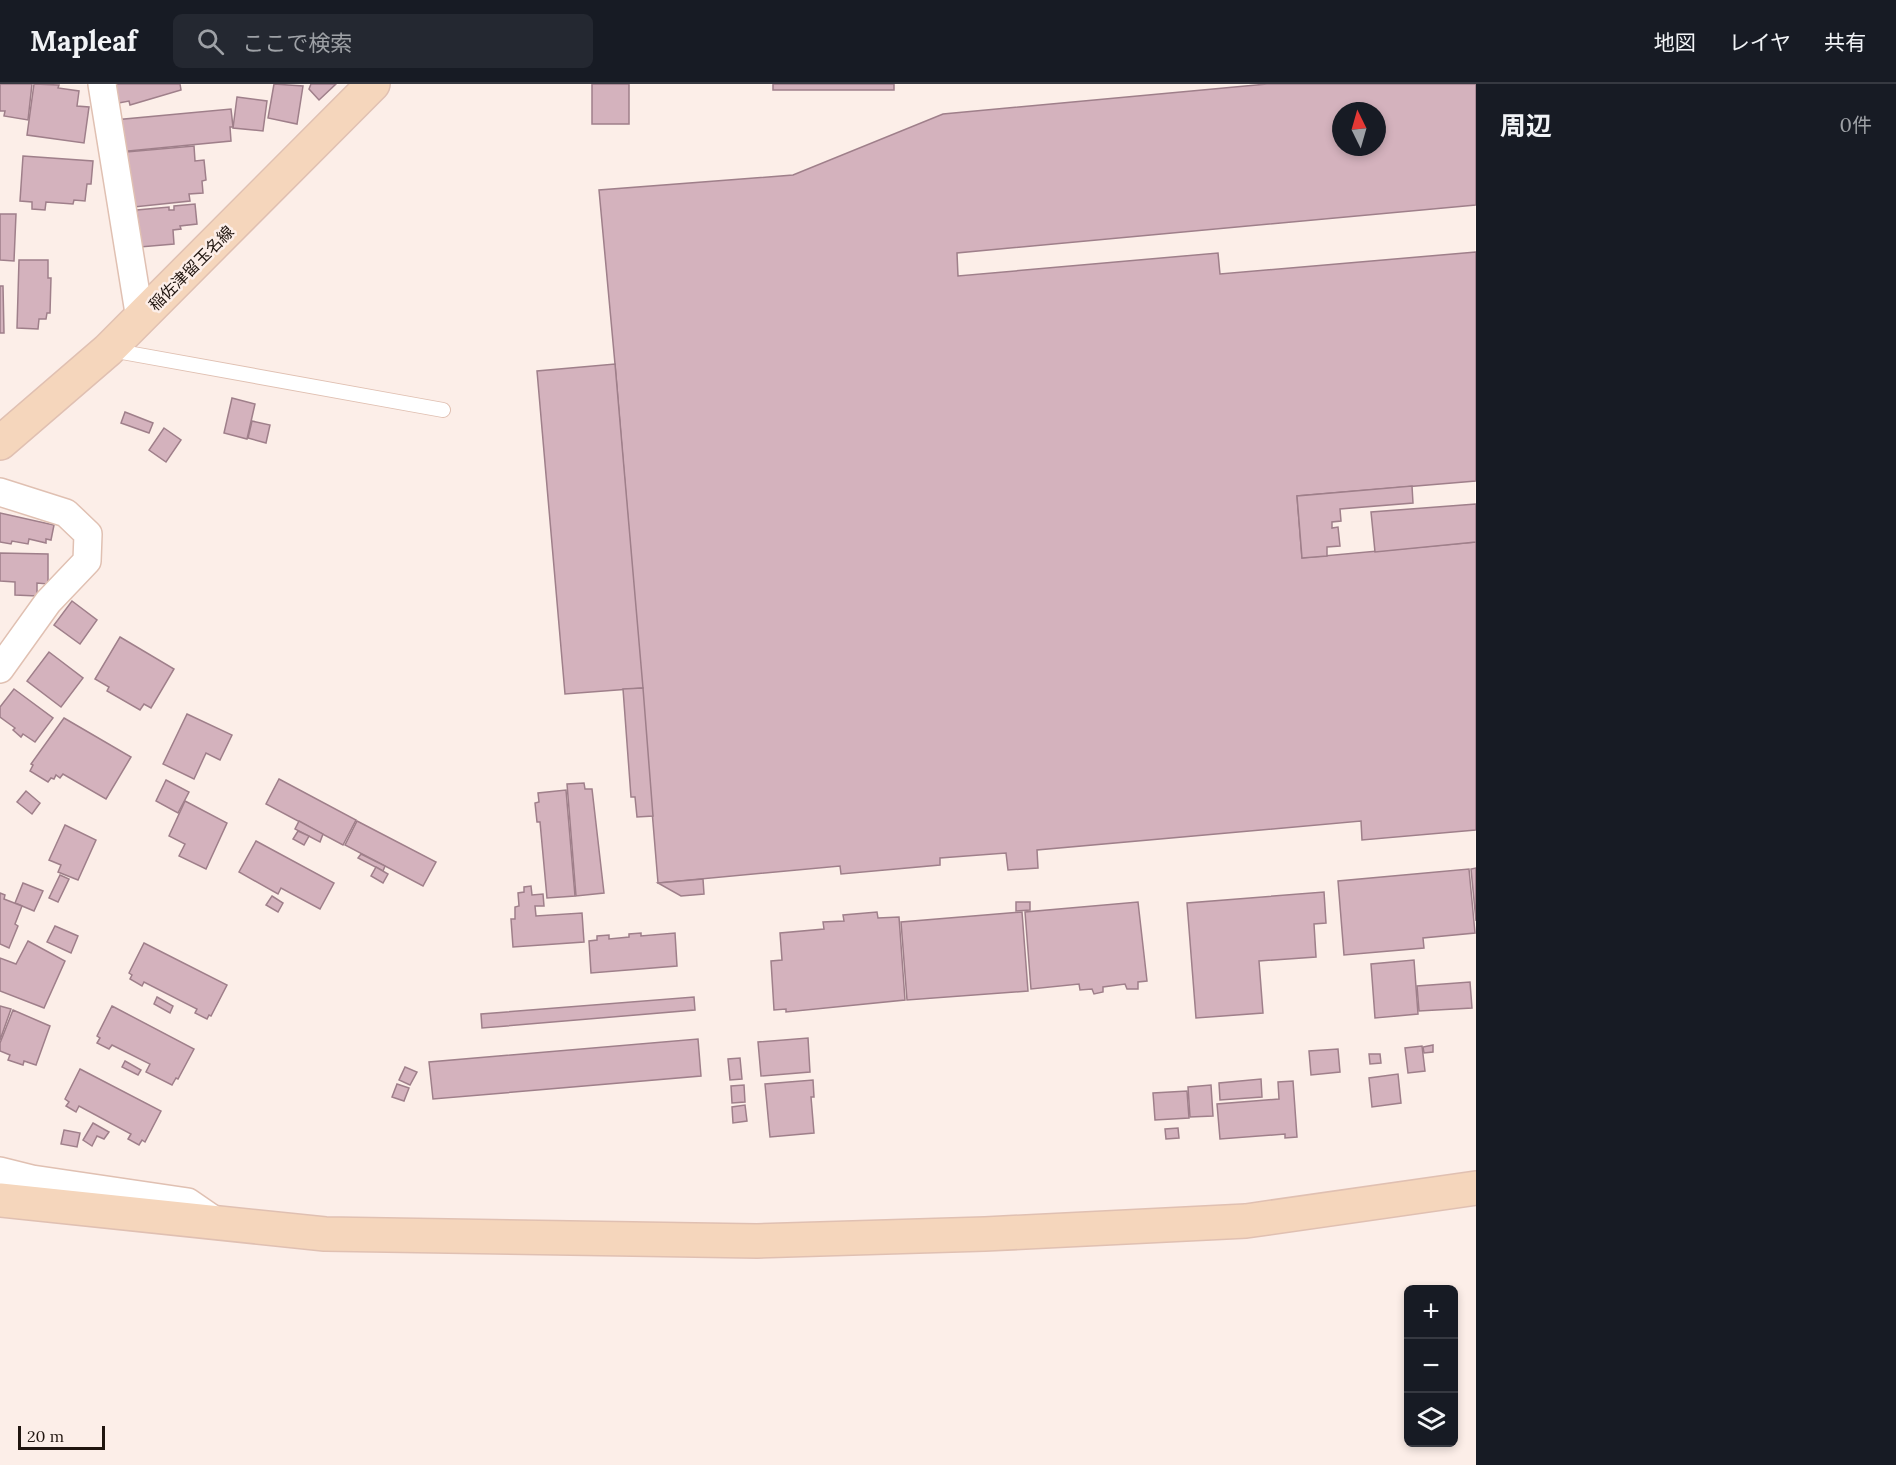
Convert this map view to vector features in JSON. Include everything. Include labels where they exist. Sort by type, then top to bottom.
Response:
[{"type":"street","points":[[102,84],[140,319]]},
{"type":"street","name":"稲佐津留玉名線","points":[[0,443],[108,350],[373,84]]},
{"type":"street","points":[[0,492],[66,513],[88,534],[87,561],[48,602],[0,669]]},
{"type":"street","points":[[0,1171],[32,1179],[188,1202],[220,1224]]},
{"type":"street","points":[[0,1200],[325,1234],[780,1240],[985,1234],[1246,1221],[1476,1188]]},
{"type":"lane","points":[[108,350],[443,410]]},
{"type":"building","points":[[0,84],[32,84],[28,120],[4,116],[5,111],[0,111]]},
{"type":"building","points":[[34,84],[59,85],[58,88],[79,91],[77,106],[89,107],[84,143],[27,135]]},
{"type":"building","points":[[113,84],[180,84],[181,90],[130,105],[129,101],[113,104]]},
{"type":"building","points":[[274,84],[303,86],[297,124],[268,118]]},
{"type":"building","points":[[311,84],[336,84],[319,100],[309,89]]},
{"type":"building","points":[[592,84],[629,84],[629,124],[592,124]]},
{"type":"building","points":[[773,84],[894,84],[894,90],[773,90]]},
{"type":"building","points":[[1267,84],[1476,84],[1476,205],[957,253],[958,276],[1218,253],[1220,274],[1476,252],[1476,481],[1297,496],[1302,558],[1476,542],[1476,830],[1362,840],[1361,821],[1037,850],[1038,868],[1008,870],[1006,853],[940,858],[940,865],[841,874],[840,866],[658,883],[599,190],[793,175],[943,114]]},
{"type":"building","points":[[237,97],[267,101],[263,131],[233,128]]},
{"type":"building","points":[[231,109],[233,127],[230,127],[231,141],[118,152],[114,120]]},
{"type":"building","points":[[194,146],[195,161],[204,160],[206,180],[202,181],[203,193],[189,194],[190,201],[134,207],[126,152]]},
{"type":"building","points":[[23,156],[93,161],[91,184],[87,184],[85,201],[74,200],[73,204],[46,202],[45,210],[32,209],[32,202],[20,201]]},
{"type":"building","points":[[195,204],[197,224],[180,226],[181,229],[173,230],[174,244],[140,247],[137,210],[169,207],[169,210],[174,210],[174,206]]},
{"type":"building","points":[[0,214],[16,214],[14,261],[0,260]]},
{"type":"building","points":[[19,260],[48,260],[48,278],[51,278],[50,313],[47,313],[46,319],[39,319],[38,329],[17,328]]},
{"type":"building","points":[[0,286],[3,286],[4,333],[0,333]]},
{"type":"building","points":[[615,364],[643,688],[565,694],[537,371]]},
{"type":"building","points":[[232,398],[255,404],[247,439],[224,433]]},
{"type":"building","points":[[125,412],[153,423],[149,433],[121,423]]},
{"type":"building","points":[[252,421],[270,425],[266,443],[248,438]]},
{"type":"building","points":[[164,428],[181,440],[166,462],[149,450]]},
{"type":"building","points":[[1412,486],[1413,503],[1340,509],[1341,521],[1332,522],[1332,528],[1338,527],[1340,546],[1327,547],[1327,556],[1302,558],[1297,496]]},
{"type":"building","points":[[1476,504],[1476,542],[1375,552],[1371,512]]},
{"type":"building","points":[[0,513],[54,525],[51,540],[46,539],[46,543],[29,539],[28,544],[12,541],[11,544],[0,542]]},
{"type":"building","points":[[0,553],[48,554],[48,584],[37,583],[37,596],[15,595],[15,582],[0,581]]},
{"type":"building","points":[[72,601],[97,620],[80,644],[54,625]]},
{"type":"building","points":[[120,637],[174,669],[151,708],[144,704],[140,710],[107,691],[109,687],[95,679]]},
{"type":"building","points":[[49,652],[83,678],[61,707],[27,681]]},
{"type":"building","points":[[643,688],[653,816],[637,817],[635,797],[631,797],[623,689]]},
{"type":"building","points":[[14,689],[53,718],[35,742],[23,734],[21,737],[13,730],[15,728],[0,717],[0,707]]},
{"type":"building","points":[[187,714],[232,735],[220,760],[206,753],[194,779],[163,764]]},
{"type":"building","points":[[64,718],[131,757],[106,799],[63,774],[60,778],[56,775],[48,782],[30,771],[33,765],[31,764]]},
{"type":"building","points":[[279,779],[356,820],[343,845],[266,804]]},
{"type":"building","points":[[166,780],[189,792],[178,813],[156,801]]},
{"type":"building","points":[[584,783],[585,789],[592,789],[604,893],[576,896],[567,784]]},
{"type":"building","points":[[566,790],[575,896],[547,898],[540,822],[537,822],[535,803],[539,802],[538,793]]},
{"type":"building","points":[[26,791],[40,803],[32,814],[17,802]]},
{"type":"building","points":[[185,801],[227,823],[206,869],[179,856],[185,844],[169,836]]},
{"type":"building","points":[[299,821],[323,834],[320,842],[295,829]]},
{"type":"building","points":[[357,821],[436,862],[423,886],[345,845]]},
{"type":"building","points":[[65,825],[96,840],[78,880],[58,872],[61,865],[49,860]]},
{"type":"building","points":[[298,831],[309,836],[304,845],[293,839]]},
{"type":"building","points":[[256,841],[334,883],[320,909],[281,888],[278,894],[239,872]]},
{"type":"building","points":[[361,854],[385,866],[383,871],[358,858]]},
{"type":"building","points":[[376,867],[388,874],[383,883],[371,876]]},
{"type":"building","points":[[1476,868],[1476,921],[1471,869]]},
{"type":"building","points":[[1469,869],[1475,933],[1423,938],[1424,948],[1344,955],[1338,881]]},
{"type":"building","points":[[60,875],[69,879],[58,902],[49,898]]},
{"type":"building","points":[[703,879],[704,894],[681,896],[658,883]]},
{"type":"building","points":[[23,883],[43,891],[34,911],[15,903]]},
{"type":"building","points":[[531,886],[532,895],[543,894],[544,906],[535,906],[536,916],[582,913],[584,942],[513,947],[511,919],[515,919],[515,907],[519,906],[518,893],[524,892],[524,887]]},
{"type":"building","points":[[1324,892],[1326,923],[1314,924],[1316,957],[1259,961],[1263,1013],[1196,1018],[1187,903]]},
{"type":"building","points":[[0,893],[5,895],[4,899],[22,906],[15,924],[18,926],[9,948],[0,944]]},
{"type":"building","points":[[272,896],[283,903],[278,912],[266,905]]},
{"type":"building","points":[[1016,902],[1030,902],[1030,910],[1016,911]]},
{"type":"building","points":[[1138,902],[1147,981],[1138,982],[1138,989],[1127,989],[1125,984],[1103,987],[1103,992],[1094,994],[1092,989],[1080,990],[1079,984],[1031,989],[1025,912]]},
{"type":"building","points":[[877,912],[878,918],[899,917],[905,1000],[786,1012],[786,1009],[774,1010],[771,961],[782,960],[780,933],[824,929],[823,922],[844,921],[843,915]]},
{"type":"building","points":[[1022,912],[1028,991],[907,1000],[901,922]]},
{"type":"building","points":[[55,926],[78,936],[71,953],[47,942]]},
{"type":"building","points":[[641,933],[641,936],[675,933],[677,966],[591,973],[589,941],[597,940],[597,936],[609,935],[609,939]]},
{"type":"building","points":[[28,941],[65,961],[44,1008],[0,991],[0,958],[16,964]]},
{"type":"building","points":[[144,943],[227,985],[211,1016],[209,1015],[207,1019],[195,1013],[197,1009],[144,982],[142,986],[130,979],[132,975],[129,973]]},
{"type":"building","points":[[1414,960],[1418,1014],[1375,1018],[1371,964]]},
{"type":"building","points":[[1470,982],[1472,1008],[1419,1011],[1417,986]]},
{"type":"building","points":[[157,997],[173,1006],[170,1013],[154,1004]]},
{"type":"building","points":[[694,997],[695,1010],[482,1028],[481,1014]]},
{"type":"building","points":[[0,1006],[11,1009],[0,1040]]},
{"type":"building","points":[[112,1006],[194,1049],[178,1079],[176,1078],[172,1085],[146,1072],[150,1064],[112,1045],[109,1049],[97,1043],[100,1038],[97,1036]]},
{"type":"building","points":[[13,1010],[50,1026],[36,1065],[24,1061],[23,1065],[8,1060],[10,1055],[0,1051],[0,1043]]},
{"type":"building","points":[[808,1038],[810,1072],[761,1076],[758,1042]]},
{"type":"building","points":[[698,1039],[701,1076],[433,1099],[429,1062]]},
{"type":"building","points":[[1433,1045],[1433,1052],[1424,1053],[1423,1047]]},
{"type":"building","points":[[1422,1046],[1425,1071],[1408,1073],[1405,1048]]},
{"type":"building","points":[[1338,1049],[1340,1072],[1311,1075],[1309,1051]]},
{"type":"building","points":[[1369,1054],[1380,1054],[1381,1063],[1370,1064]]},
{"type":"building","points":[[740,1058],[742,1079],[730,1080],[728,1059]]},
{"type":"building","points":[[125,1061],[141,1070],[138,1075],[122,1067]]},
{"type":"building","points":[[405,1067],[417,1072],[410,1085],[399,1080]]},
{"type":"building","points":[[80,1069],[161,1111],[145,1142],[142,1140],[139,1145],[128,1139],[131,1134],[79,1106],[76,1112],[66,1106],[69,1102],[65,1099]]},
{"type":"building","points":[[1398,1074],[1401,1103],[1372,1107],[1369,1078]]},
{"type":"building","points":[[1261,1079],[1262,1097],[1220,1100],[1219,1083]]},
{"type":"building","points":[[813,1080],[814,1097],[811,1097],[814,1133],[770,1137],[765,1084]]},
{"type":"building","points":[[1293,1081],[1297,1137],[1285,1138],[1285,1134],[1220,1139],[1217,1104],[1279,1099],[1278,1082]]},
{"type":"building","points":[[397,1084],[409,1088],[404,1101],[392,1097]]},
{"type":"building","points":[[744,1085],[745,1102],[732,1103],[731,1086]]},
{"type":"building","points":[[1211,1085],[1213,1116],[1190,1117],[1188,1087]]},
{"type":"building","points":[[1187,1091],[1189,1118],[1155,1120],[1153,1093]]},
{"type":"building","points":[[745,1105],[747,1121],[733,1123],[732,1107]]},
{"type":"building","points":[[93,1123],[109,1132],[104,1139],[97,1136],[92,1146],[83,1140]]},
{"type":"building","points":[[1178,1128],[1179,1138],[1166,1139],[1165,1129]]},
{"type":"building","points":[[64,1130],[80,1133],[77,1147],[61,1144]]}]
